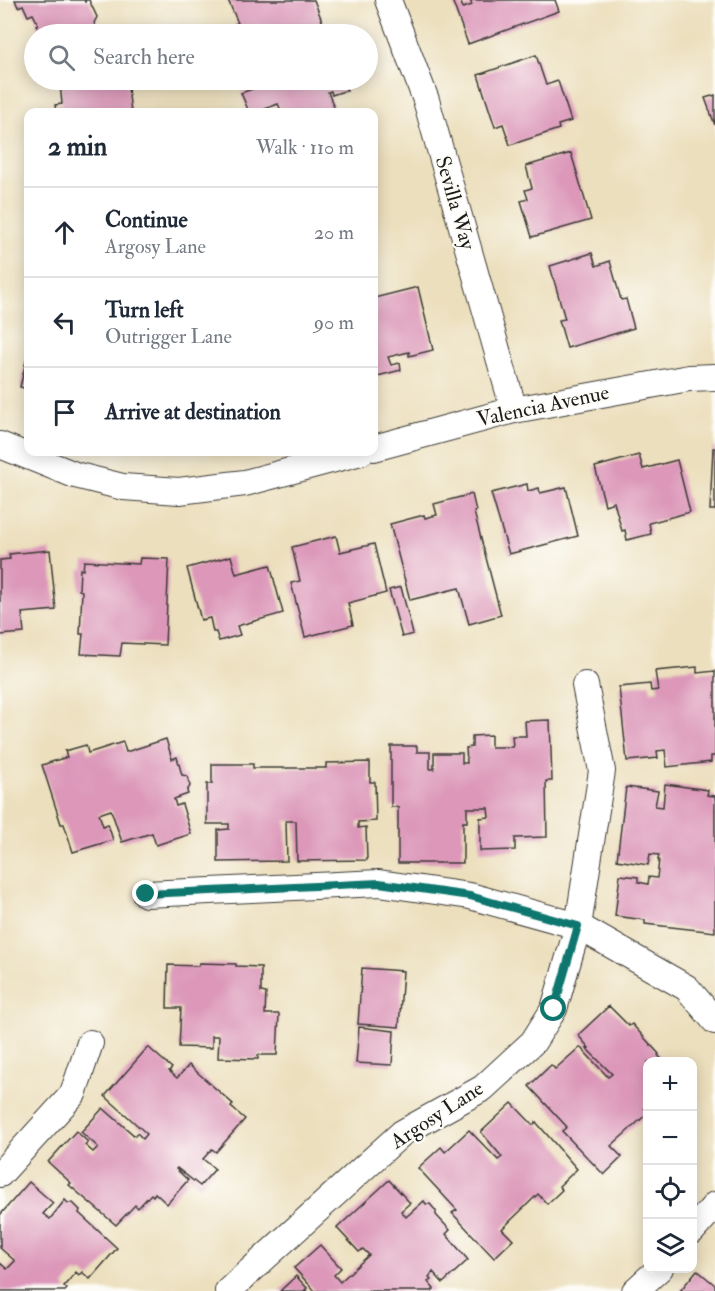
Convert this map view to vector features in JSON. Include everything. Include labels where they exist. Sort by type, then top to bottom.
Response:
[{"type":"street","name":"Sevilla Way","points":[[388,0],[426,100],[513,410]]},
{"type":"street","name":"Valencia Avenue","points":[[378,447],[513,410],[689,378],[715,377]]},
{"type":"street","points":[[0,445],[24,455]]},
{"type":"street","points":[[28,456],[75,475],[123,487],[179,491],[245,483],[346,456]]},
{"type":"street","name":"Argosy Lane","points":[[228,1291],[402,1133],[483,1088],[533,1042],[554,1009],[578,926],[602,771],[585,685]]},
{"type":"street","points":[[146,894],[379,883],[470,896],[578,926],[687,988],[715,1021]]},
{"type":"street","points":[[0,1174],[73,1094],[90,1043]]},
{"type":"street","points":[[697,1226],[715,1205]]},
{"type":"street","points":[[634,1291],[655,1273]]},
{"type":"building","points":[[15,0],[84,0],[85,2],[89,0],[97,17],[94,24],[38,24],[33,14],[28,16],[23,5],[18,7]]},
{"type":"building","points":[[228,0],[314,0],[323,24],[235,24],[238,23]]},
{"type":"building","points":[[452,0],[460,0],[463,8],[472,5],[470,0],[555,0],[559,11],[468,44]]},
{"type":"building","points":[[536,55],[546,85],[558,81],[571,121],[558,125],[559,129],[510,145],[503,124],[495,127],[478,75]]},
{"type":"building","points":[[61,90],[128,90],[130,108],[55,108],[55,105],[62,104]]},
{"type":"building","points":[[249,90],[347,90],[332,95],[331,91],[328,92],[334,108],[280,108],[278,104],[268,108],[247,108],[241,93]]},
{"type":"building","points":[[715,95],[715,125],[705,98]]},
{"type":"building","points":[[571,153],[591,220],[532,237],[521,201],[528,199],[525,190],[532,188],[526,166]]},
{"type":"building","points":[[592,253],[596,266],[610,261],[621,300],[626,299],[634,328],[567,348],[559,320],[565,319],[550,266]]},
{"type":"building","points":[[418,287],[433,350],[409,356],[409,352],[388,357],[391,365],[400,363],[401,370],[378,376],[378,297]]},
{"type":"building","points":[[24,370],[24,388],[20,387]]},
{"type":"building","points":[[713,448],[715,448],[715,510],[710,510]]},
{"type":"building","points":[[639,455],[643,469],[677,460],[690,512],[649,523],[651,534],[627,540],[625,530],[622,531],[614,502],[605,505],[595,467]]},
{"type":"building","points":[[527,484],[528,491],[539,488],[540,493],[566,487],[578,536],[509,554],[491,493]]},
{"type":"building","points":[[472,494],[476,511],[474,512],[501,615],[469,624],[459,588],[410,600],[390,524],[424,515],[425,518],[437,515],[434,504]]},
{"type":"building","points":[[336,536],[340,552],[374,544],[386,593],[348,603],[353,625],[305,637],[291,583],[300,581],[292,547]]},
{"type":"building","points":[[50,550],[56,610],[22,613],[24,633],[0,635],[0,560],[10,559],[9,554]]},
{"type":"building","points":[[231,556],[236,574],[270,565],[283,613],[237,626],[240,635],[219,641],[216,632],[213,632],[210,618],[201,620],[187,568]]},
{"type":"building","points":[[140,558],[169,559],[165,645],[122,643],[120,656],[81,654],[82,591],[79,590],[80,569],[83,570],[84,561],[139,564]]},
{"type":"building","points":[[401,587],[413,634],[402,637],[389,590]]},
{"type":"building","points":[[697,667],[697,673],[715,671],[715,756],[711,756],[711,762],[667,767],[665,750],[657,751],[658,758],[627,761],[619,687],[650,684],[651,691],[658,690],[655,671]]},
{"type":"building","points":[[550,720],[552,781],[546,781],[547,837],[515,838],[515,850],[480,851],[480,818],[489,817],[488,808],[467,808],[467,822],[463,822],[463,863],[398,863],[398,807],[391,807],[391,746],[417,746],[417,752],[430,752],[430,769],[434,769],[434,753],[462,753],[462,763],[467,763],[466,748],[472,747],[472,736],[491,735],[491,747],[513,747],[512,736],[526,736],[525,721]]},
{"type":"building","points":[[166,739],[172,759],[177,757],[182,775],[187,776],[190,786],[188,794],[174,799],[176,806],[182,804],[191,834],[156,845],[152,833],[122,842],[111,810],[99,814],[103,826],[108,824],[113,840],[73,852],[64,824],[61,824],[42,765],[67,757],[65,751],[86,745],[88,753],[123,742],[126,752]]},
{"type":"building","points":[[370,762],[370,782],[375,782],[376,821],[358,822],[358,828],[366,827],[367,860],[297,861],[296,821],[286,821],[287,861],[218,862],[218,830],[229,829],[229,824],[207,824],[207,784],[212,784],[212,764],[253,764],[253,768],[326,768],[326,763]]},
{"type":"building","points":[[665,784],[708,790],[707,795],[715,796],[715,932],[645,924],[645,920],[615,916],[620,875],[638,877],[638,882],[648,884],[649,877],[657,878],[659,860],[659,855],[650,854],[648,865],[617,860],[626,787],[658,791],[655,806],[663,807]]},
{"type":"building","points":[[199,963],[261,967],[261,992],[266,993],[265,1014],[279,1014],[277,1055],[258,1055],[258,1059],[218,1058],[219,1036],[212,1036],[212,1048],[179,1047],[181,1008],[167,1008],[168,965],[199,966]]},
{"type":"building","points":[[362,968],[403,971],[399,1027],[358,1024]]},
{"type":"building","points":[[609,1006],[629,1026],[632,1024],[660,1057],[643,1057],[643,1117],[611,1146],[622,1157],[604,1175],[562,1131],[567,1127],[529,1086],[551,1065],[555,1069],[580,1047],[608,1077],[612,1074],[587,1049],[589,1048],[578,1035]]},
{"type":"building","points":[[359,1027],[394,1031],[392,1065],[356,1063]]},
{"type":"building","points":[[148,1047],[172,1068],[169,1071],[177,1078],[189,1065],[233,1104],[231,1107],[245,1119],[216,1152],[212,1149],[203,1159],[215,1169],[200,1186],[177,1168],[188,1180],[167,1204],[155,1193],[153,1196],[151,1194],[138,1208],[135,1205],[116,1225],[69,1185],[71,1183],[48,1162],[76,1131],[88,1142],[85,1145],[93,1152],[98,1147],[81,1132],[103,1108],[135,1136],[137,1133],[143,1139],[147,1134],[105,1096]]},
{"type":"building","points":[[512,1103],[533,1125],[536,1122],[577,1169],[559,1186],[562,1190],[547,1204],[538,1194],[502,1229],[513,1240],[494,1258],[452,1213],[457,1210],[418,1168],[441,1147],[445,1152],[469,1130],[498,1160],[502,1157],[481,1132]]},
{"type":"building","points":[[389,1180],[410,1203],[401,1211],[406,1217],[424,1201],[430,1204],[436,1211],[436,1215],[450,1230],[446,1234],[468,1260],[443,1283],[433,1272],[428,1282],[434,1289],[432,1291],[315,1291],[294,1268],[320,1245],[341,1268],[334,1275],[340,1282],[369,1255],[363,1249],[359,1252],[337,1228]]},
{"type":"building","points":[[29,1182],[53,1203],[43,1214],[50,1219],[65,1200],[73,1203],[80,1210],[79,1213],[117,1248],[90,1279],[82,1272],[79,1275],[76,1272],[64,1286],[67,1289],[65,1291],[0,1291],[0,1263],[7,1269],[15,1261],[0,1248],[0,1215]]},
{"type":"building","points":[[697,1270],[715,1285],[715,1291],[680,1291],[697,1273]]},
{"type":"building","points":[[296,1276],[307,1291],[280,1291]]},
{"type":"route","points":[[146,894],[379,883],[470,896],[578,926],[554,1009]]}]
